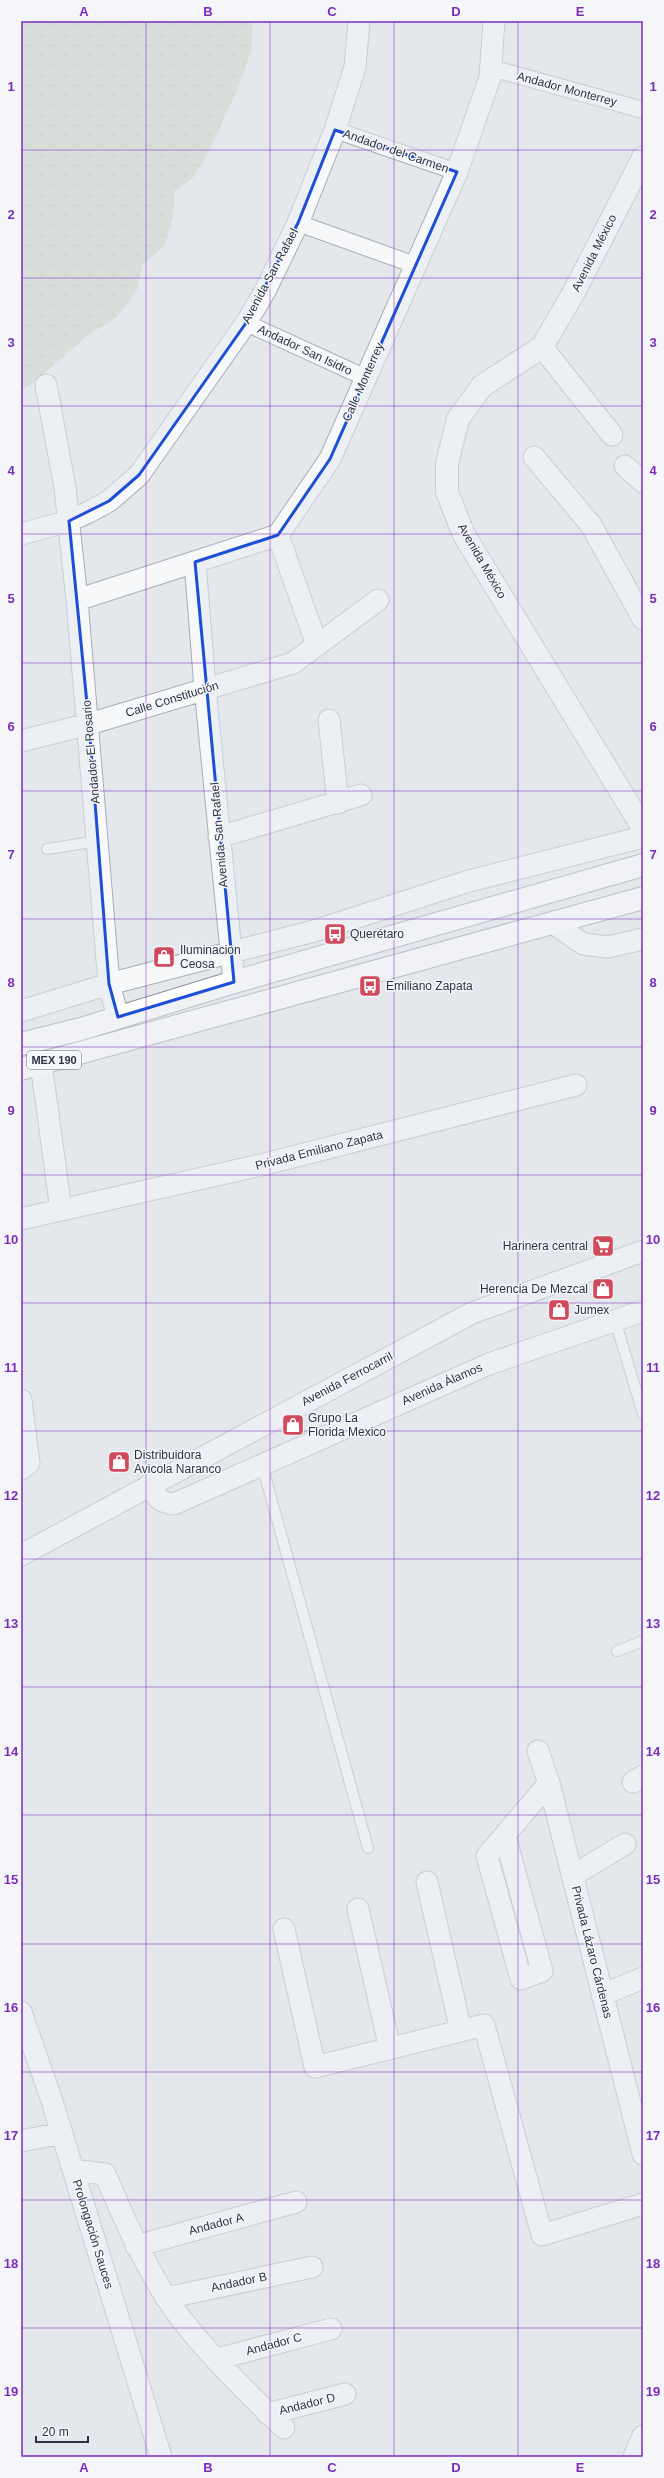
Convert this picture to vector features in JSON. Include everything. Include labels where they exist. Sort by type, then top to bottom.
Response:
[{"type":"highway","name":"MEX 190","points":[[21,1044],[643,865]]},
{"type":"highway","name":"MEX 190","points":[[31,1066],[643,898]]},
{"type":"street","name":"Avenida San Rafael","points":[[21,534],[68,521],[109,501],[139,475],[246,323],[265,291],[298,223],[335,130],[356,67],[359,21]]},
{"type":"street","name":"Calle Monterrey","points":[[278,535],[330,459],[364,377],[457,172],[490,77],[494,21]]},
{"type":"street","name":"Andador Monterrey","points":[[491,68],[643,110]]},
{"type":"street","name":"Andador del Carmen","points":[[335,130],[457,172]]},
{"type":"street","name":"Avenida México","points":[[643,158],[574,292],[542,347],[482,386],[458,418],[447,463],[447,492],[464,535],[643,828]]},
{"type":"street","points":[[298,223],[415,265]]},
{"type":"street","name":"Andador San Isidro","points":[[246,323],[364,377]]},
{"type":"street","points":[[542,347],[612,435]]},
{"type":"street","name":"Andador El Rosario","points":[[46,385],[65,488],[89,724],[109,984],[118,1017]]},
{"type":"street","points":[[534,457],[591,525],[643,619]]},
{"type":"street","points":[[625,466],[643,482]]},
{"type":"street","points":[[77,600],[278,535],[317,645]]},
{"type":"street","name":"Avenida San Rafael","points":[[195,562],[205,688],[234,982]]},
{"type":"street","name":"Calle Constitución","points":[[21,741],[89,724],[292,663],[378,600]]},
{"type":"street","points":[[329,720],[338,803]]},
{"type":"street","points":[[219,837],[362,795]]},
{"type":"street","points":[[21,1011],[109,984],[314,931],[469,881],[643,837]]},
{"type":"street","points":[[553,923],[583,944],[608,947],[643,939]]},
{"type":"street","points":[[31,1066],[61,1210]]},
{"type":"street","name":"Privada Emiliano Zapata","points":[[21,1219],[261,1165],[576,1085]]},
{"type":"street","name":"Avenida Ferrocarril","points":[[21,1555],[150,1484],[472,1313],[643,1251]]},
{"type":"street","name":"Avenida Álamos","points":[[150,1484],[156,1498],[163,1503],[174,1504],[489,1364],[643,1311]]},
{"type":"street","points":[[21,1400],[25,1466]]},
{"type":"street","name":"Privada Lázaro Cárdenas","points":[[538,1751],[549,1783],[643,2154]]},
{"type":"street","points":[[504,1836],[542,1972],[521,1979],[487,1856],[549,1783]]},
{"type":"street","points":[[572,1876],[625,1844]]},
{"type":"street","points":[[427,1882],[461,2031]]},
{"type":"street","points":[[358,1909],[390,2049]]},
{"type":"street","points":[[284,1929],[315,2067],[484,2026],[542,2235],[643,2204]]},
{"type":"street","points":[[602,1995],[643,1978]]},
{"type":"street","name":"Prolongación Sauces","points":[[21,2012],[62,2133],[161,2457]]},
{"type":"street","points":[[21,2141],[62,2133]]},
{"type":"street","points":[[73,2170],[105,2174],[136,2246],[166,2298],[217,2359],[268,2414],[284,2428]]},
{"type":"street","name":"Andador A","points":[[136,2246],[296,2202]]},
{"type":"street","name":"Andador B","points":[[166,2298],[312,2267]]},
{"type":"street","name":"Andador C","points":[[217,2359],[331,2329]]},
{"type":"street","name":"Andador D","points":[[268,2414],[345,2394]]},
{"type":"street","points":[[634,2457],[643,2436]]},
{"type":"lane","points":[[47,849],[98,841]]},
{"type":"lane","points":[[615,1320],[643,1414]]},
{"type":"lane","points":[[254,1468],[368,1848]]},
{"type":"lane","points":[[617,1651],[643,1641]]},
{"type":"highlighted area","points":[[335,130],[457,172],[330,459],[278,535],[195,562],[234,982],[118,1017],[109,984],[89,724],[69,521],[109,501],[139,475],[246,323],[298,223]]},
{"type":"green space","points":[[21,21],[253,21],[251,51],[237,91],[207,155],[193,178],[175,191],[173,215],[165,246],[143,264],[137,290],[117,317],[88,335],[34,382],[21,390]]},
{"type":"place","name":"Querétaro","points":[[335,934]]},
{"type":"place","name":"Iluminacion Ceosa","points":[[164,957]]},
{"type":"place","name":"Emiliano Zapata","points":[[370,986]]},
{"type":"place","name":"Harinera central","points":[[603,1246]]},
{"type":"place","name":"Herencia De Mezcal","points":[[603,1289]]},
{"type":"place","name":"Jumex","points":[[559,1310]]},
{"type":"place","name":"Grupo La Florida Mexico","points":[[293,1425]]},
{"type":"place","name":"Distribuidora Avicola Naranco","points":[[119,1462]]}]
